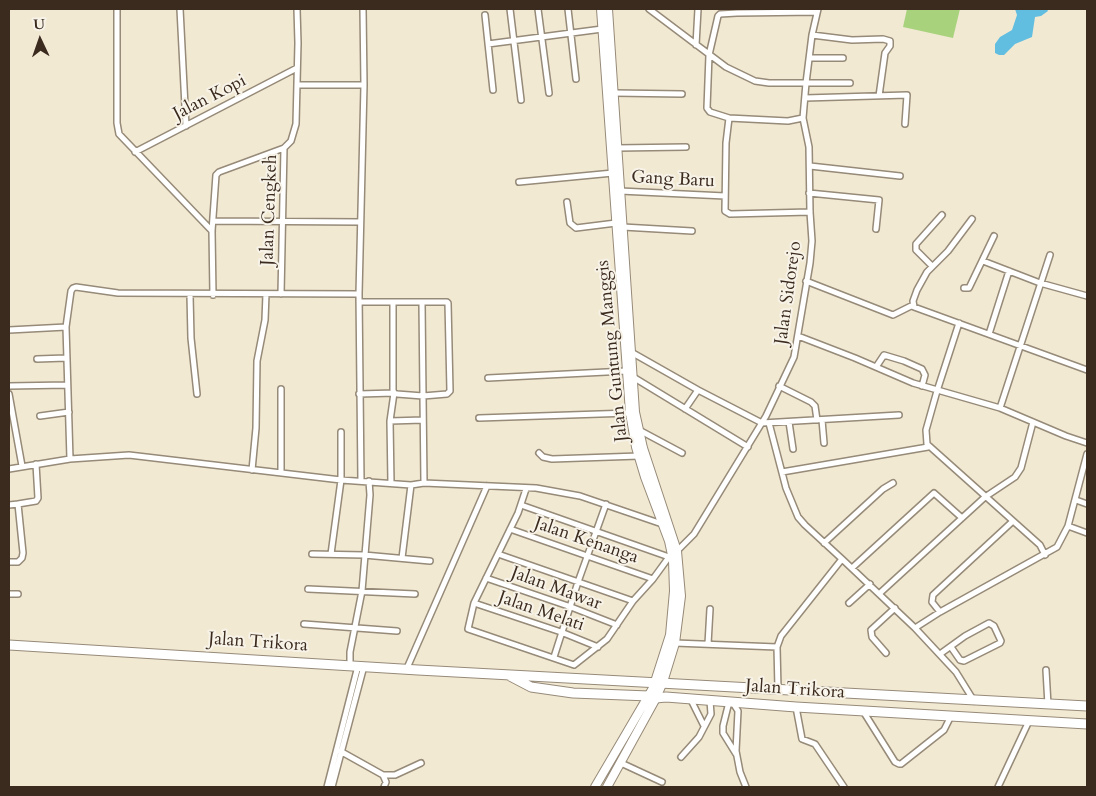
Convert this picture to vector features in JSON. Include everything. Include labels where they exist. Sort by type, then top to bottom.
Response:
[{"type":"main road","name":"Jalan Trikora","points":[[9,645],[1007,703],[1087,706]]},
{"type":"main road","name":"Jalan Trikora","points":[[505,673],[531,687],[573,693],[666,697],[796,707],[1087,724]]},
{"type":"main road","points":[[531,687],[530,680],[533,675]]},
{"type":"main road","points":[[1007,703],[1007,719]]},
{"type":"street","points":[[118,9],[117,129],[119,134],[212,231]]},
{"type":"street","points":[[180,9],[186,126]]},
{"type":"street","name":"Jalan Cengkeh","points":[[280,294],[284,148],[291,141],[296,124],[297,9]]},
{"type":"street","points":[[361,481],[359,394],[360,222],[364,85],[363,9]]},
{"type":"street","points":[[510,9],[521,100]]},
{"type":"street","points":[[538,9],[549,92]]},
{"type":"street","points":[[568,9],[576,79]]},
{"type":"street","name":"Jalan Guntung Manggis","points":[[601,9],[610,84],[614,93],[620,191],[619,225]]},
{"type":"street","name":"Jalan Guntung Manggis","points":[[608,9],[613,173],[619,225],[626,371],[630,413],[639,456],[666,525]]},
{"type":"street","points":[[649,9],[709,55],[735,72],[762,83],[850,83]]},
{"type":"street","points":[[696,45],[698,9]]},
{"type":"street","points":[[804,118],[788,121],[730,118],[708,110],[709,55],[720,14],[817,10]]},
{"type":"street","name":"Jalan Sidorejo","points":[[554,658],[572,665],[598,647],[607,639],[633,601],[673,554],[694,534],[762,423],[794,357],[812,241],[809,147],[804,118],[806,83],[817,10]]},
{"type":"street","points":[[485,15],[493,90]]},
{"type":"street","points":[[488,44],[602,29]]},
{"type":"street","points":[[812,35],[852,40],[883,39],[890,41],[890,46],[885,53],[878,96]]},
{"type":"street","points":[[810,58],[843,58]]},
{"type":"street","name":"Jalan Kopi","points":[[136,152],[297,68]]},
{"type":"street","points":[[297,84],[364,85]]},
{"type":"street","points":[[614,93],[682,94]]},
{"type":"street","points":[[805,98],[907,95],[905,124]]},
{"type":"street","points":[[730,118],[726,143],[725,211],[730,214],[810,212]]},
{"type":"street","points":[[617,148],[686,147]]},
{"type":"street","points":[[213,295],[212,231],[217,174],[284,148]]},
{"type":"street","points":[[810,166],[900,176]]},
{"type":"street","points":[[519,182],[613,173]]},
{"type":"street","name":"Gang Baru","points":[[620,191],[725,196]]},
{"type":"street","points":[[810,193],[879,200],[876,229]]},
{"type":"street","points":[[567,202],[570,223],[576,228],[619,225],[692,231]]},
{"type":"street","points":[[932,266],[916,250],[916,244],[942,215]]},
{"type":"street","points":[[806,281],[893,315],[913,305],[917,290],[932,266],[948,251],[972,219]]},
{"type":"street","points":[[213,221],[360,222]]},
{"type":"street","points":[[964,288],[969,288],[994,236]]},
{"type":"street","points":[[1000,408],[1050,255]]},
{"type":"street","points":[[983,261],[1040,283],[1087,296]]},
{"type":"street","points":[[989,334],[1009,271]]},
{"type":"street","name":"Jalan Guntung Manggis","points":[[623,285],[631,352],[635,412],[666,525],[681,596],[675,642],[658,682]]},
{"type":"street","points":[[70,460],[66,327],[71,290],[76,287],[118,294],[360,294]]},
{"type":"street","points":[[190,294],[191,338],[197,394]]},
{"type":"street","points":[[252,470],[256,428],[257,361],[265,320],[266,294]]},
{"type":"street","points":[[359,394],[394,392],[423,396],[447,394],[450,391],[449,305],[447,302],[360,302]]},
{"type":"street","points":[[390,483],[390,420],[394,392],[393,302]]},
{"type":"street","points":[[422,303],[424,483]]},
{"type":"street","points":[[913,305],[916,308],[1087,370]]},
{"type":"street","points":[[959,323],[926,430],[928,447],[1040,544],[1045,555]]},
{"type":"street","points":[[9,330],[66,327]]},
{"type":"street","points":[[798,336],[922,386],[1000,408],[1087,443]]},
{"type":"street","points":[[631,352],[762,423],[899,415]]},
{"type":"street","points":[[876,367],[884,355],[904,361],[922,369],[925,375],[922,386]]},
{"type":"street","points":[[37,359],[66,358]]},
{"type":"street","points":[[488,378],[626,371]]},
{"type":"street","points":[[633,377],[748,447]]},
{"type":"street","points":[[9,386],[67,385]]},
{"type":"street","points":[[779,386],[812,402],[815,406],[824,444]]},
{"type":"street","points":[[281,474],[282,389]]},
{"type":"street","points":[[685,409],[698,390]]},
{"type":"street","points":[[9,394],[22,466]]},
{"type":"street","points":[[40,416],[69,412]]},
{"type":"street","points":[[479,418],[630,413]]},
{"type":"street","points":[[390,420],[423,420]]},
{"type":"street","points":[[789,422],[793,449]]},
{"type":"street","points":[[880,593],[985,497],[1019,472],[1033,422]]},
{"type":"street","points":[[769,423],[786,488],[798,517],[805,526],[880,593],[940,654],[956,672],[974,701]]},
{"type":"street","points":[[639,430],[682,453]]},
{"type":"street","points":[[330,554],[341,480],[341,432]]},
{"type":"street","points":[[782,472],[928,447]]},
{"type":"street","points":[[539,453],[543,457],[552,459],[639,456]]},
{"type":"street","points":[[915,628],[940,612],[1057,547],[1068,526],[1087,454]]},
{"type":"street","points":[[9,468],[70,460],[129,456],[341,480],[412,485],[424,483],[487,486],[561,492],[606,504],[666,525]]},
{"type":"street","points":[[9,504],[36,501],[38,498],[36,464]]},
{"type":"street","points":[[332,787],[357,666],[350,652],[362,590],[370,495],[369,481]]},
{"type":"street","points":[[824,543],[882,489],[893,484]]},
{"type":"street","points":[[402,558],[412,485]]},
{"type":"street","points":[[407,668],[487,486]]},
{"type":"street","points":[[526,489],[521,505],[474,603],[468,629],[554,658],[561,632],[606,504]]},
{"type":"street","points":[[852,568],[934,492],[962,518]]},
{"type":"street","points":[[1076,500],[1087,504]]},
{"type":"street","points":[[9,562],[18,562],[22,558],[18,504]]},
{"type":"street","points":[[521,505],[673,554]]},
{"type":"street","points":[[940,612],[932,602],[933,595],[1013,521]]},
{"type":"street","points":[[1068,526],[1087,533]]},
{"type":"street","name":"Jalan Kenanga","points":[[510,529],[653,579]]},
{"type":"street","points":[[312,554],[364,555],[430,560]]},
{"type":"street","points":[[498,554],[633,601]]},
{"type":"street","name":"Jalan Guntung Manggis","points":[[607,787],[621,763],[653,697],[658,682],[673,616],[673,554]]},
{"type":"street","points":[[778,689],[777,648],[781,636],[842,558]]},
{"type":"street","name":"Jalan Mawar","points":[[486,578],[617,625]]},
{"type":"street","points":[[849,602],[870,584]]},
{"type":"street","points":[[308,589],[362,590],[415,594]]},
{"type":"street","points":[[9,594],[18,594]]},
{"type":"street","name":"Jalan Melati","points":[[474,603],[561,632],[598,647]]},
{"type":"street","points":[[886,653],[872,637],[871,630],[895,608]]},
{"type":"street","points":[[708,644],[710,609]]},
{"type":"street","points":[[940,654],[965,636],[989,623],[994,626],[1001,641],[964,661],[960,660],[951,647]]},
{"type":"street","points":[[304,624],[397,631]]},
{"type":"street","points":[[675,642],[777,648]]},
{"type":"street","points":[[1046,670],[1048,705]]},
{"type":"street","name":"Jalan Guntung Manggis","points":[[596,787],[653,697]]},
{"type":"street","points":[[691,700],[704,726]]},
{"type":"street","points":[[681,757],[691,747],[711,714],[710,701]]},
{"type":"street","points":[[731,702],[722,726],[723,733],[737,757]]},
{"type":"street","points":[[731,702],[738,711],[737,757],[746,787]]},
{"type":"street","points":[[796,707],[802,739],[816,744],[844,787]]},
{"type":"street","points":[[862,710],[898,764],[901,764],[944,730],[951,716]]},
{"type":"street","points":[[998,787],[1028,721]]},
{"type":"street","points":[[340,751],[383,775],[396,775],[421,763]]},
{"type":"street","points":[[327,787],[340,751]]},
{"type":"street","points":[[621,763],[662,782]]},
{"type":"street","points":[[383,775],[386,782],[384,787]]},
{"type":"green space","points":[[907,9],[960,9],[953,38],[903,27]]},
{"type":"water","points":[[1015,9],[1047,9],[1048,11],[1041,16],[1035,17],[1032,37],[1015,44],[1004,55],[999,55],[995,53],[995,44],[1000,37],[1012,30],[1017,15]]}]
